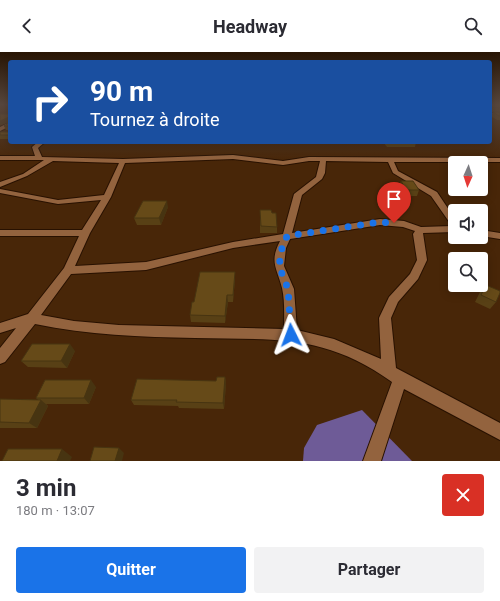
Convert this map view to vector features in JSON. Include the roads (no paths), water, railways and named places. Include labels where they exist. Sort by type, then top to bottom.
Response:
[{"type":"street","points":[[39,144],[35,147],[39,158]]},
{"type":"street","points":[[0,158],[123,161],[233,157],[283,163],[309,159],[500,160]]},
{"type":"street","points":[[0,191],[24,185],[51,159]]},
{"type":"street","points":[[291,335],[288,289],[279,266],[282,248],[287,236],[298,194],[319,181],[322,172],[323,159]]},
{"type":"street","points":[[390,160],[395,172],[434,194],[448,214]]},
{"type":"street","points":[[0,358],[68,270],[85,233],[107,197],[123,161]]},
{"type":"street","points":[[0,185],[24,185],[58,202],[107,197]]},
{"type":"street","points":[[68,270],[146,266],[233,245],[380,222],[404,224],[420,230],[448,229]]},
{"type":"street","points":[[372,461],[394,375],[385,318],[393,300],[414,276],[422,260],[418,234],[420,230]]},
{"type":"street","points":[[0,233],[85,233]]},
{"type":"street","points":[[488,234],[500,236]]},
{"type":"street","points":[[0,328],[32,318],[73,326],[109,329],[291,335],[319,340],[345,349],[500,432]]}]
